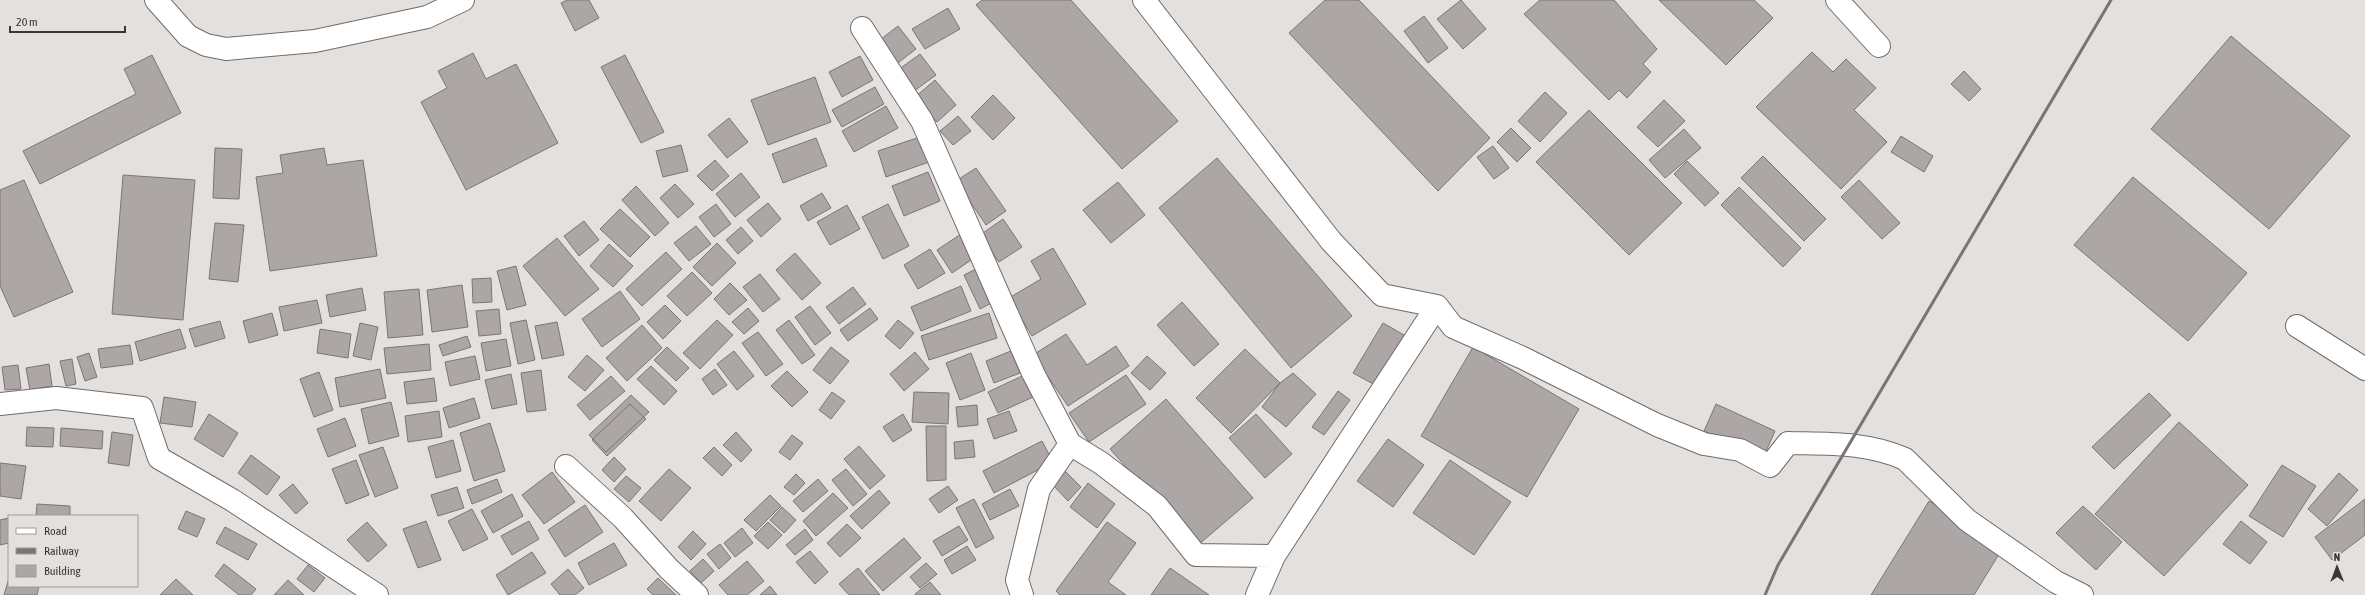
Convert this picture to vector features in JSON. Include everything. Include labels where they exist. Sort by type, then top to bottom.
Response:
[{"type":"street","points":[[156,0],[188,36],[206,46],[226,49],[323,40],[427,18],[463,0]]},
{"type":"street","points":[[1144,0],[1331,241],[1382,295],[1437,306],[1453,327],[1523,358],[1657,425],[1704,444],[1740,450],[1770,466],[1788,443],[1850,445],[1879,449],[1894,454],[1905,459],[1967,520],[2056,582],[2082,595]]},
{"type":"street","points":[[1837,0],[1879,46]]},
{"type":"street","points":[[862,28],[922,121],[1034,373],[1070,444],[1101,463],[1157,506],[1196,555],[1274,556]]},
{"type":"street","points":[[1257,595],[1274,556],[1437,306]]},
{"type":"street","points":[[2297,326],[2365,369]]},
{"type":"street","points":[[0,404],[56,398],[142,408],[159,458],[232,500],[377,595]]},
{"type":"street","points":[[1022,595],[1017,580],[1039,489],[1070,444]]},
{"type":"street","points":[[566,466],[623,518],[669,569],[697,595]]},
{"type":"building","points":[[567,0],[589,0],[599,18],[575,31],[561,3]]},
{"type":"building","points":[[982,0],[1071,0],[1178,121],[1122,169],[976,5]]},
{"type":"building","points":[[1325,0],[1359,0],[1490,138],[1438,191],[1289,33]]},
{"type":"building","points":[[1461,0],[1486,29],[1463,49],[1437,19]]},
{"type":"building","points":[[1540,0],[1614,0],[1657,49],[1643,64],[1651,72],[1627,98],[1619,90],[1609,100],[1524,14]]},
{"type":"building","points":[[1659,0],[1754,0],[1773,18],[1726,65]]},
{"type":"building","points":[[948,8],[960,29],[925,49],[912,29]]},
{"type":"building","points":[[1424,16],[1448,48],[1428,63],[1404,31]]},
{"type":"building","points":[[898,26],[916,49],[894,66],[876,43]]},
{"type":"building","points":[[2231,36],[2350,136],[2269,229],[2151,129]]},
{"type":"building","points":[[1812,52],[1833,72],[1846,59],[1876,88],[1854,110],[1887,142],[1841,189],[1756,107]]},
{"type":"building","points":[[473,53],[486,79],[516,64],[558,143],[466,190],[421,102],[447,88],[438,71]]},
{"type":"building","points":[[920,54],[936,75],[914,91],[898,70]]},
{"type":"building","points":[[152,55],[181,113],[40,184],[23,151],[136,94],[124,69]]},
{"type":"building","points":[[625,55],[664,132],[641,143],[601,67]]},
{"type":"building","points":[[860,56],[873,80],[842,97],[829,72]]},
{"type":"building","points":[[1964,71],[1981,89],[1969,101],[1951,84]]},
{"type":"building","points":[[815,77],[831,122],[768,145],[751,100]]},
{"type":"building","points":[[935,80],[956,105],[937,122],[915,97]]},
{"type":"building","points":[[875,87],[884,104],[842,127],[832,110]]},
{"type":"building","points":[[1545,92],[1567,113],[1540,142],[1518,121]]},
{"type":"building","points":[[993,95],[1015,118],[993,140],[971,117]]},
{"type":"building","points":[[1664,100],[1685,121],[1658,147],[1637,127]]},
{"type":"building","points":[[886,106],[898,128],[854,152],[842,131]]},
{"type":"building","points":[[1589,110],[1682,203],[1629,255],[1536,162]]},
{"type":"building","points":[[958,116],[971,131],[953,145],[940,131]]},
{"type":"building","points":[[729,118],[748,142],[727,158],[708,135]]},
{"type":"building","points":[[1511,128],[1531,148],[1517,162],[1497,142]]},
{"type":"building","points":[[1684,129],[1701,148],[1665,178],[1649,160]]},
{"type":"building","points":[[923,136],[932,161],[886,177],[878,151]]},
{"type":"building","points":[[1901,136],[1933,156],[1924,172],[1891,152]]},
{"type":"building","points":[[816,138],[827,166],[783,183],[772,154]]},
{"type":"building","points":[[681,145],[688,171],[663,177],[656,151]]},
{"type":"building","points":[[1493,146],[1509,168],[1494,179],[1477,157]]},
{"type":"building","points":[[215,148],[242,149],[239,199],[213,198]]},
{"type":"building","points":[[324,148],[327,165],[363,160],[377,256],[270,271],[256,177],[283,173],[280,155]]},
{"type":"building","points":[[1763,156],[1826,219],[1804,241],[1741,178]]},
{"type":"building","points":[[1217,158],[1352,316],[1291,368],[1159,208]]},
{"type":"building","points":[[715,160],[729,176],[712,191],[697,176]]},
{"type":"building","points":[[1687,161],[1719,193],[1705,206],[1674,174]]},
{"type":"building","points":[[976,168],[1006,211],[986,225],[956,181]]},
{"type":"building","points":[[928,172],[940,201],[904,216],[892,186]]},
{"type":"building","points":[[741,173],[760,197],[735,217],[716,194]]},
{"type":"building","points":[[123,175],[195,180],[183,320],[112,314]]},
{"type":"building","points":[[2133,177],[2247,273],[2188,341],[2074,245]]},
{"type":"building","points":[[24,180],[73,292],[14,317],[0,286],[0,190]]},
{"type":"building","points":[[1859,180],[1900,223],[1882,239],[1841,197]]},
{"type":"building","points":[[1118,182],[1145,215],[1111,243],[1083,210]]},
{"type":"building","points":[[675,184],[694,204],[678,218],[660,198]]},
{"type":"building","points":[[636,186],[669,223],[655,236],[622,200]]},
{"type":"building","points":[[1739,187],[1801,248],[1783,267],[1721,205]]},
{"type":"building","points":[[822,193],[831,208],[808,221],[800,206]]},
{"type":"building","points":[[768,203],[781,219],[761,237],[747,220]]},
{"type":"building","points":[[716,204],[731,224],[714,237],[699,217]]},
{"type":"building","points":[[888,204],[909,246],[883,259],[862,217]]},
{"type":"building","points":[[847,205],[860,229],[830,245],[817,222]]},
{"type":"building","points":[[620,209],[650,237],[630,257],[600,229]]},
{"type":"building","points":[[1003,219],[1022,247],[999,262],[980,235]]},
{"type":"building","points":[[584,221],[599,240],[579,256],[564,236]]},
{"type":"building","points":[[215,223],[244,225],[238,282],[209,279]]},
{"type":"building","points":[[696,226],[711,244],[689,261],[674,243]]},
{"type":"building","points":[[741,227],[753,241],[738,254],[726,240]]},
{"type":"building","points":[[961,234],[977,256],[952,273],[937,250]]},
{"type":"building","points":[[557,238],[599,289],[565,316],[523,266]]},
{"type":"building","points":[[717,243],[736,263],[712,286],[693,267]]},
{"type":"building","points":[[609,244],[633,266],[613,287],[590,266]]},
{"type":"building","points":[[1053,248],[1086,304],[1032,336],[1009,298],[1041,279],[1031,261]]},
{"type":"building","points":[[930,249],[945,273],[918,289],[904,265]]},
{"type":"building","points":[[666,252],[682,269],[642,306],[626,289]]},
{"type":"building","points":[[795,253],[821,283],[802,300],[776,270]]},
{"type":"building","points":[[516,266],[526,305],[507,310],[497,271]]},
{"type":"building","points":[[980,267],[997,300],[980,309],[964,275]]},
{"type":"building","points":[[692,272],[712,293],[687,316],[667,296]]},
{"type":"building","points":[[760,274],[780,299],[763,312],[743,287]]},
{"type":"building","points":[[491,278],[492,302],[473,303],[472,279]]},
{"type":"building","points":[[730,283],[747,300],[729,315],[714,299]]},
{"type":"building","points":[[462,285],[468,327],[432,332],[427,290]]},
{"type":"building","points":[[961,286],[971,311],[921,331],[911,307]]},
{"type":"building","points":[[853,287],[866,304],[839,324],[826,307]]},
{"type":"building","points":[[362,288],[366,310],[330,317],[326,295]]},
{"type":"building","points":[[419,289],[423,335],[388,338],[384,292]]},
{"type":"building","points":[[620,291],[640,319],[602,347],[582,319]]},
{"type":"building","points":[[317,300],[322,323],[284,331],[279,307]]},
{"type":"building","points":[[1182,302],[1219,344],[1194,366],[1157,325]]},
{"type":"building","points":[[665,305],[681,321],[663,339],[647,322]]},
{"type":"building","points":[[810,306],[831,333],[815,345],[795,317]]},
{"type":"building","points":[[748,308],[759,321],[744,334],[732,322]]},
{"type":"building","points":[[870,308],[878,319],[848,341],[840,330]]},
{"type":"building","points":[[499,309],[501,334],[479,336],[476,311]]},
{"type":"building","points":[[272,313],[278,335],[249,343],[243,321]]},
{"type":"building","points":[[989,313],[997,338],[929,360],[921,336]]},
{"type":"building","points":[[526,320],[535,360],[518,364],[510,323]]},
{"type":"building","points":[[717,320],[733,335],[700,369],[683,353]]},
{"type":"building","points":[[789,320],[815,355],[802,364],[776,330]]},
{"type":"building","points":[[898,320],[914,333],[900,349],[885,336]]},
{"type":"building","points":[[220,321],[225,338],[195,347],[189,329]]},
{"type":"building","points":[[557,322],[564,355],[542,359],[535,326]]},
{"type":"building","points":[[360,323],[378,327],[371,360],[353,356]]},
{"type":"building","points":[[1383,323],[1404,335],[1375,385],[1353,373]]},
{"type":"building","points":[[642,325],[662,348],[627,381],[606,358]]},
{"type":"building","points":[[180,329],[186,348],[140,361],[135,342]]},
{"type":"building","points":[[320,329],[351,334],[348,358],[317,353]]},
{"type":"building","points":[[758,332],[783,364],[766,376],[742,343]]},
{"type":"building","points":[[1066,334],[1087,365],[1116,346],[1129,366],[1068,406],[1033,355]]},
{"type":"building","points":[[467,336],[471,347],[443,356],[439,345]]},
{"type":"building","points":[[506,339],[511,366],[486,371],[481,343]]},
{"type":"building","points":[[429,344],[431,370],[387,374],[384,348]]},
{"type":"building","points":[[130,345],[133,364],[101,368],[98,349]]},
{"type":"building","points":[[667,347],[689,368],[676,381],[654,360]]},
{"type":"building","points":[[831,347],[849,361],[830,384],[813,370]]},
{"type":"building","points":[[1473,347],[1579,409],[1527,497],[1421,436]]},
{"type":"building","points":[[1245,349],[1280,383],[1231,433],[1196,398]]},
{"type":"building","points":[[734,351],[754,376],[737,390],[717,364]]},
{"type":"building","points":[[1011,351],[1020,373],[994,383],[986,361]]},
{"type":"building","points":[[915,352],[929,369],[904,391],[890,374]]},
{"type":"building","points":[[89,353],[97,377],[85,381],[77,357]]},
{"type":"building","points":[[971,353],[985,390],[960,400],[946,363]]},
{"type":"building","points":[[587,355],[604,370],[585,391],[568,377]]},
{"type":"building","points":[[475,356],[480,379],[450,386],[445,362]]},
{"type":"building","points":[[1147,356],[1166,373],[1150,390],[1131,373]]},
{"type":"building","points":[[72,359],[76,384],[66,386],[60,361]]},
{"type":"building","points":[[49,364],[52,386],[30,390],[26,368]]},
{"type":"building","points":[[18,365],[21,389],[5,390],[2,367]]},
{"type":"building","points":[[651,366],[677,391],[664,405],[637,379]]},
{"type":"building","points":[[380,369],[386,398],[340,407],[335,378]]},
{"type":"building","points":[[715,369],[727,385],[713,395],[702,379]]},
{"type":"building","points":[[541,370],[546,410],[527,412],[521,373]]},
{"type":"building","points":[[787,371],[808,392],[792,407],[771,386]]},
{"type":"building","points":[[319,372],[333,410],[314,417],[300,379]]},
{"type":"building","points":[[1293,373],[1316,394],[1286,427],[1262,407],[1280,383]]},
{"type":"building","points":[[511,374],[517,404],[492,409],[485,380]]},
{"type":"building","points":[[1126,375],[1146,404],[1089,442],[1069,413]]},
{"type":"building","points":[[611,376],[625,391],[590,420],[577,405]]},
{"type":"building","points":[[1022,376],[1033,397],[998,413],[988,392]]},
{"type":"building","points":[[434,378],[437,401],[407,404],[404,382]]},
{"type":"building","points":[[1338,391],[1350,400],[1324,435],[1312,427]]},
{"type":"building","points":[[832,392],[845,401],[831,419],[819,410]]},
{"type":"building","points":[[914,392],[949,393],[948,424],[912,422]]},
{"type":"building","points":[[2149,393],[2171,415],[2114,469],[2092,447]]},
{"type":"building","points":[[631,395],[649,412],[606,452],[589,435]]},
{"type":"building","points":[[164,397],[196,402],[192,427],[160,423]]},
{"type":"building","points":[[474,398],[480,418],[449,428],[443,408]]},
{"type":"building","points":[[1166,399],[1253,498],[1197,546],[1110,449]]},
{"type":"building","points":[[391,402],[399,436],[369,444],[361,409]]},
{"type":"building","points":[[630,404],[646,419],[607,456],[592,440]]},
{"type":"building","points":[[1716,404],[1775,431],[1763,458],[1704,431]]},
{"type":"building","points":[[977,405],[978,425],[958,427],[956,407]]},
{"type":"building","points":[[439,411],[442,437],[408,442],[405,416]]},
{"type":"building","points":[[1009,411],[1017,431],[994,439],[987,419]]},
{"type":"building","points":[[209,414],[238,433],[223,457],[194,439]]},
{"type":"building","points":[[903,414],[912,430],[893,442],[883,427]]},
{"type":"building","points":[[1256,414],[1292,454],[1265,478],[1229,438]]},
{"type":"building","points":[[345,418],[356,446],[328,457],[317,429]]},
{"type":"building","points":[[2179,422],[2248,485],[2164,576],[2095,514]]},
{"type":"building","points":[[490,423],[505,471],[474,481],[460,433]]},
{"type":"building","points":[[926,426],[946,426],[946,480],[927,481]]},
{"type":"building","points":[[27,427],[54,428],[53,447],[26,446]]},
{"type":"building","points":[[61,428],[103,431],[102,449],[60,446]]},
{"type":"building","points":[[112,432],[133,435],[129,466],[108,463]]},
{"type":"building","points":[[736,432],[752,450],[741,462],[723,445]]},
{"type":"building","points":[[792,435],[803,443],[790,460],[779,452]]},
{"type":"building","points":[[1388,439],[1424,465],[1393,507],[1357,481]]},
{"type":"building","points":[[453,440],[461,471],[436,478],[428,447]]},
{"type":"building","points":[[973,440],[975,457],[955,459],[954,442]]},
{"type":"building","points":[[1042,441],[1053,462],[994,493],[983,471]]},
{"type":"building","points":[[859,446],[885,476],[870,489],[844,459]]},
{"type":"building","points":[[383,447],[398,488],[375,497],[359,455]]},
{"type":"building","points":[[714,447],[732,465],[722,476],[703,458]]},
{"type":"building","points":[[251,455],[280,477],[267,495],[238,473]]},
{"type":"building","points":[[614,457],[626,469],[614,482],[602,470]]},
{"type":"building","points":[[356,460],[369,495],[346,504],[332,469]]},
{"type":"building","points":[[1450,460],[1511,502],[1474,555],[1413,513]]},
{"type":"building","points":[[0,463],[26,466],[21,499],[0,496]]},
{"type":"building","points":[[2282,465],[2316,486],[2283,537],[2249,516]]},
{"type":"building","points":[[669,469],[691,488],[661,521],[639,501]]},
{"type":"building","points":[[846,469],[867,494],[853,506],[832,480]]},
{"type":"building","points":[[1064,470],[1081,487],[1068,501],[1051,483]]},
{"type":"building","points":[[552,472],[575,502],[544,524],[522,495]]},
{"type":"building","points":[[2339,473],[2358,490],[2327,526],[2308,509]]},
{"type":"building","points":[[796,474],[805,483],[794,495],[784,487]]},
{"type":"building","points":[[626,476],[641,488],[629,502],[614,489]]},
{"type":"building","points":[[497,479],[502,492],[472,504],[467,490]]},
{"type":"building","points":[[818,479],[828,491],[803,512],[793,501]]},
{"type":"building","points":[[1088,483],[1115,504],[1097,528],[1070,507]]},
{"type":"building","points":[[293,484],[308,503],[296,514],[279,495]]},
{"type":"building","points":[[948,486],[958,500],[939,513],[929,499]]},
{"type":"building","points":[[457,487],[464,508],[438,516],[431,495]]},
{"type":"building","points":[[1010,489],[1019,506],[990,520],[982,504]]},
{"type":"building","points":[[879,490],[890,503],[862,529],[850,516]]},
{"type":"building","points":[[833,493],[848,508],[816,536],[803,521]]},
{"type":"building","points":[[512,494],[523,516],[493,533],[481,511]]},
{"type":"building","points":[[770,495],[781,506],[756,531],[744,520]]},
{"type":"building","points":[[974,499],[994,538],[976,548],[956,508]]},
{"type":"building","points":[[2365,499],[2365,535],[2332,560],[2315,537]]},
{"type":"building","points":[[1929,501],[2004,546],[1974,595],[1871,595]]},
{"type":"building","points":[[37,504],[70,506],[70,515],[36,515]]},
{"type":"building","points":[[585,505],[603,532],[565,557],[548,530]]},
{"type":"building","points":[[2083,506],[2122,542],[2096,570],[2056,533]]},
{"type":"building","points":[[782,507],[796,520],[784,533],[770,520]]},
{"type":"building","points":[[472,509],[488,539],[463,551],[448,521]]},
{"type":"building","points":[[186,511],[205,519],[197,537],[178,529]]},
{"type":"building","points":[[8,518],[8,543],[0,545],[0,520]]},
{"type":"building","points":[[426,521],[441,560],[418,568],[403,529]]},
{"type":"building","points":[[529,521],[539,539],[512,555],[501,536]]},
{"type":"building","points":[[2241,521],[2267,542],[2250,564],[2223,544]]},
{"type":"building","points":[[367,522],[387,545],[368,562],[347,540]]},
{"type":"building","points":[[768,522],[782,535],[768,549],[754,536]]},
{"type":"building","points":[[1107,522],[1136,543],[1108,582],[1126,595],[1060,595],[1056,591]]},
{"type":"building","points":[[847,524],[861,538],[840,557],[827,543]]},
{"type":"building","points":[[959,526],[968,540],[942,556],[933,541]]},
{"type":"building","points":[[225,527],[257,544],[248,560],[216,543]]},
{"type":"building","points":[[742,528],[753,543],[735,557],[724,543]]},
{"type":"building","points":[[805,529],[813,540],[795,555],[786,545]]},
{"type":"building","points":[[693,531],[706,544],[691,560],[678,547]]},
{"type":"building","points":[[904,538],[921,558],[883,591],[865,571]]},
{"type":"building","points":[[614,543],[627,565],[589,585],[578,563]]},
{"type":"building","points":[[720,544],[731,558],[719,569],[707,554]]},
{"type":"building","points":[[967,546],[976,560],[952,574],[944,560]]},
{"type":"building","points":[[810,551],[828,572],[815,584],[796,562]]},
{"type":"building","points":[[532,552],[546,573],[508,595],[496,575]]},
{"type":"building","points":[[703,559],[714,571],[701,583],[690,571]]},
{"type":"building","points":[[747,561],[764,581],[747,595],[728,595],[719,585]]},
{"type":"building","points":[[926,563],[937,574],[920,588],[910,577]]},
{"type":"building","points":[[224,564],[256,589],[251,595],[239,595],[215,576]]},
{"type":"building","points":[[308,565],[325,578],[314,592],[297,579]]},
{"type":"building","points":[[858,568],[880,595],[849,595],[839,584]]},
{"type":"building","points":[[1170,568],[1209,595],[1151,595]]},
{"type":"building","points":[[568,569],[584,588],[575,595],[560,595],[551,584]]},
{"type":"building","points":[[658,578],[676,595],[653,595],[647,589]]},
{"type":"building","points":[[176,579],[193,595],[160,595]]},
{"type":"building","points":[[288,580],[304,595],[274,595]]},
{"type":"building","points":[[8,581],[8,587],[39,587],[37,595],[4,595]]},
{"type":"building","points":[[930,582],[941,595],[915,594]]},
{"type":"building","points":[[770,586],[777,595],[760,595]]},
{"type":"railway","points":[[1765,595],[1778,565],[2111,0]]}]
